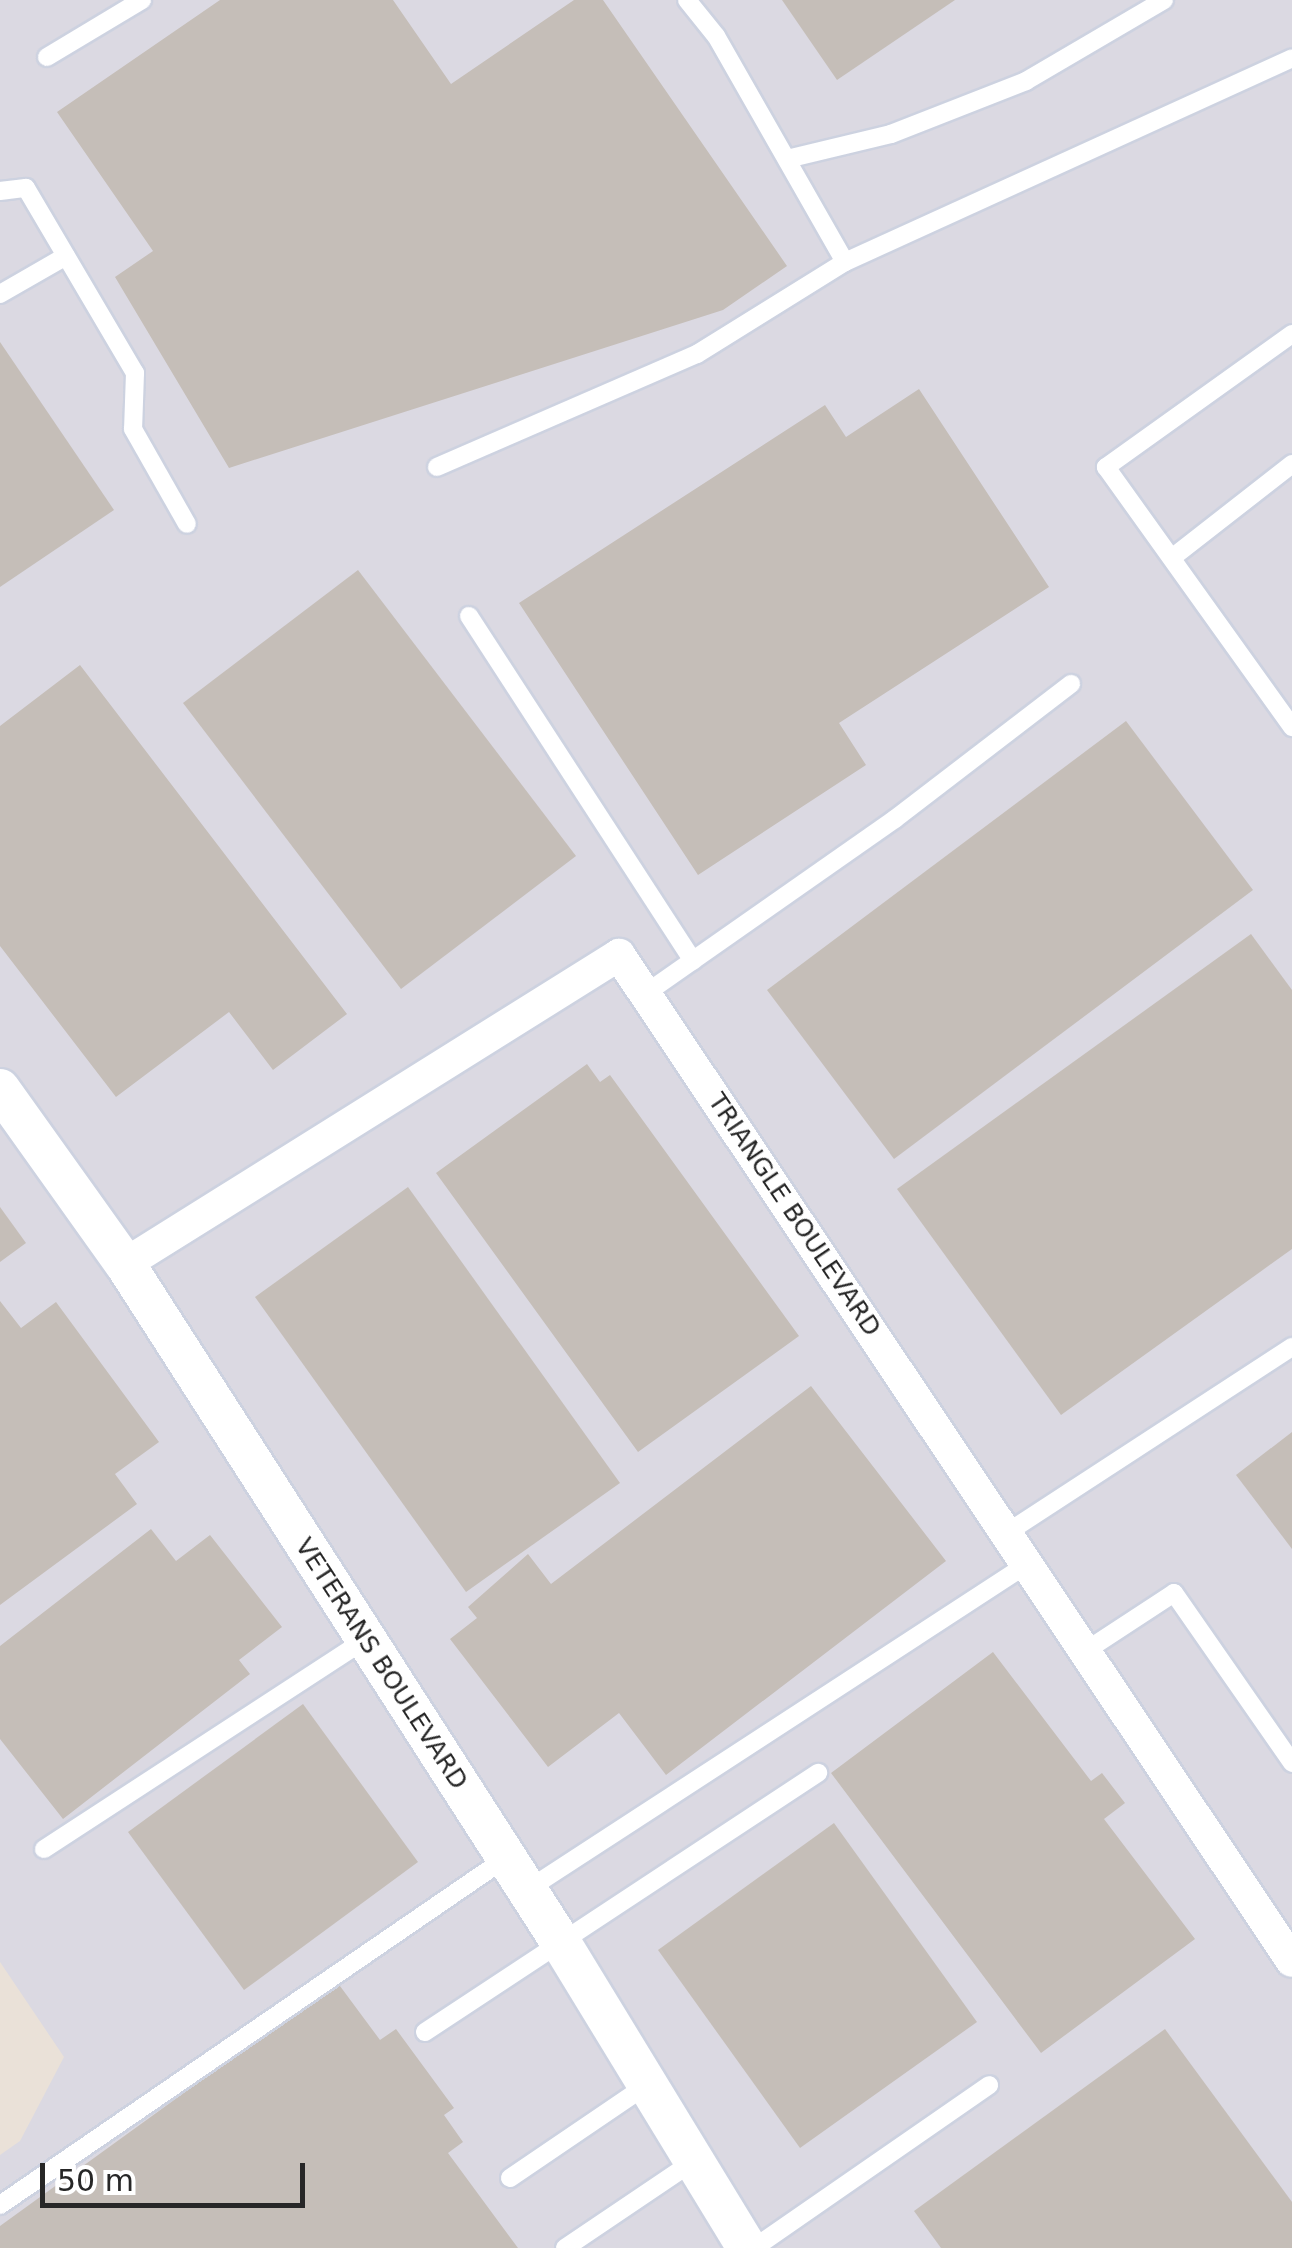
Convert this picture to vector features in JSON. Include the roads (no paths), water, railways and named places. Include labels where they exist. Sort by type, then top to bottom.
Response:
[{"type":"street","name":"TRIANGLE BOULEVARD","points":[[125,1264],[619,955],[1292,1961]]},
{"type":"street","name":"VETERANS BOULEVARD","points":[[0,1090],[125,1264],[558,1938],[747,2248]]},
{"type":"lane","points":[[47,56],[142,0]]},
{"type":"lane","points":[[687,0],[716,36],[845,262]]},
{"type":"lane","points":[[787,159],[891,134],[1026,81],[1164,0]]},
{"type":"lane","points":[[437,467],[697,354],[845,262],[1292,58]]},
{"type":"lane","points":[[0,190],[26,188],[135,374],[133,429],[187,524]]},
{"type":"lane","points":[[0,294],[66,256]]},
{"type":"lane","points":[[1292,334],[1106,467],[1292,727]]},
{"type":"lane","points":[[1173,557],[1292,464]]},
{"type":"lane","points":[[469,616],[693,961]]},
{"type":"lane","points":[[645,994],[895,820],[1071,684]]},
{"type":"lane","points":[[1008,1532],[1292,1346]]},
{"type":"lane","points":[[0,2205],[517,1874],[1029,1563]]},
{"type":"lane","points":[[1087,1650],[1174,1593],[1292,1763]]},
{"type":"lane","points":[[44,1849],[365,1640]]},
{"type":"lane","points":[[425,2032],[558,1938],[818,1774]]},
{"type":"lane","points":[[510,2178],[648,2085]]},
{"type":"lane","points":[[754,2248],[989,2085]]},
{"type":"lane","points":[[565,2248],[694,2161]]}]
